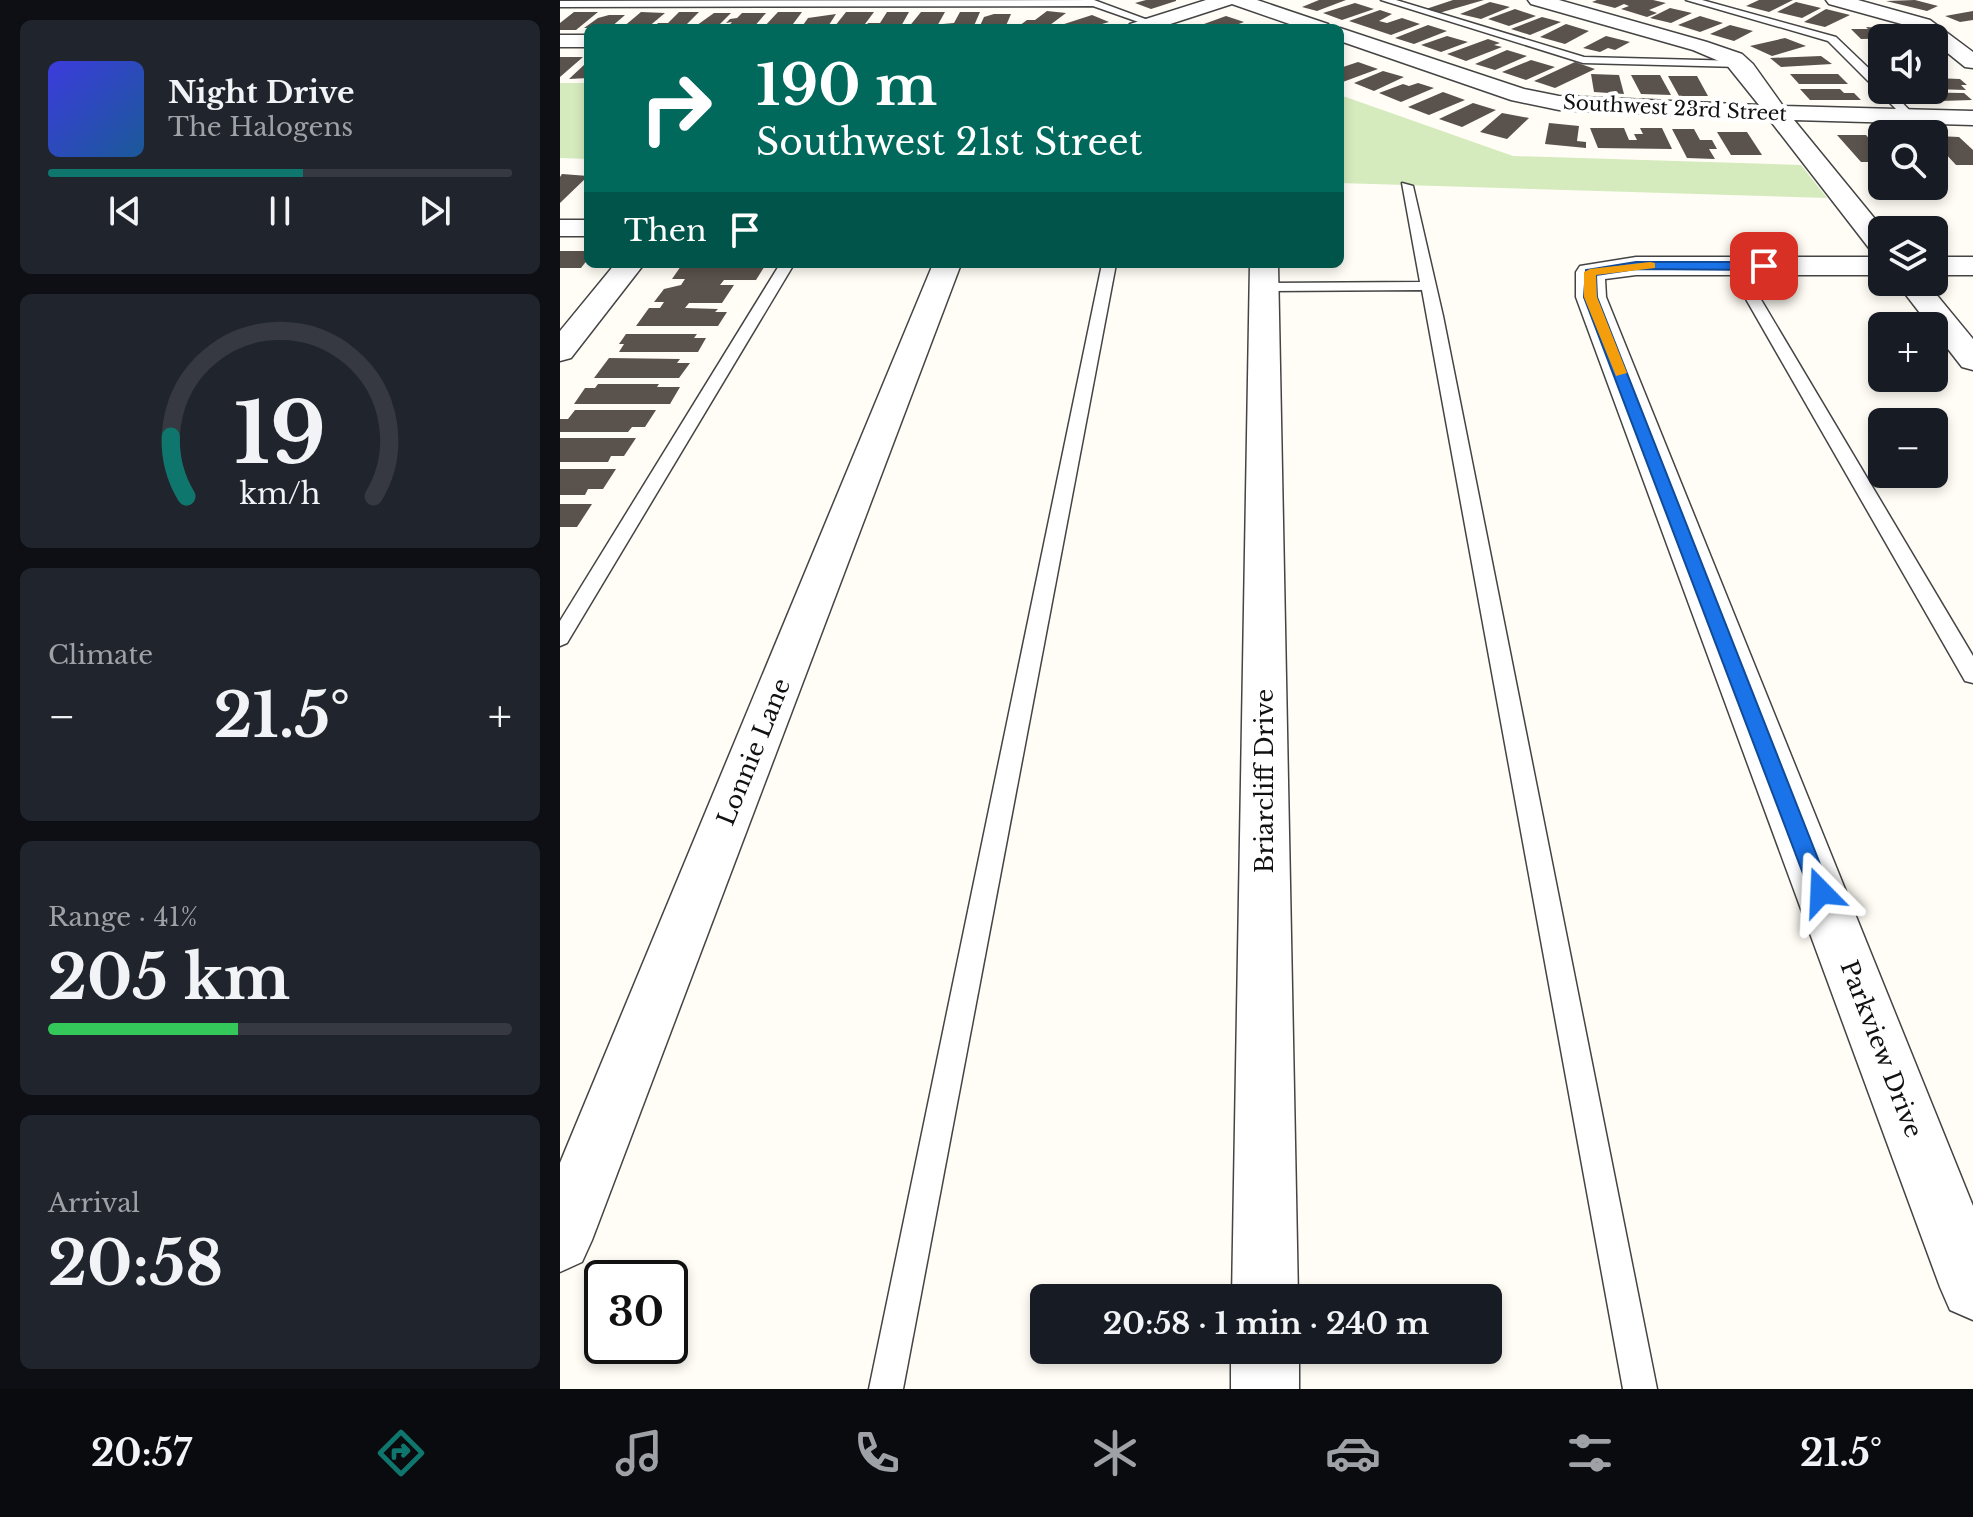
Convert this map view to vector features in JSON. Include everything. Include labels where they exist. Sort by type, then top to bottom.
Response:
[{"type":"street","points":[[1150,24],[1226,0]]},
{"type":"street","points":[[1238,0],[1309,24]]},
{"type":"street","points":[[1538,0],[1709,49],[1740,64],[1868,228]]},
{"type":"street","points":[[1836,0],[1923,24],[1973,62]]},
{"type":"street","name":"Southwest 23rd Street","points":[[1344,35],[1519,95],[1559,103],[1973,118]]},
{"type":"street","points":[[560,41],[584,41]]},
{"type":"street","points":[[560,228],[584,228]]},
{"type":"street","name":"Parkview Drive","points":[[1734,266],[1636,266],[1590,272],[1591,297],[1973,1287]]},
{"type":"street","points":[[1734,266],[1868,266]]},
{"type":"street","points":[[1948,266],[1973,266]]},
{"type":"street","points":[[560,351],[627,268]]},
{"type":"street","name":"Lonnie Lane","points":[[560,1240],[945,268]]},
{"type":"street","name":"Briarcliff Drive","points":[[1265,276],[1265,1284]]},
{"type":"street","points":[[1922,296],[1973,360]]},
{"type":"street","points":[[1265,1364],[1265,1389]]},
{"type":"lane","points":[[1386,0],[1583,60],[1740,64]]},
{"type":"lane","points":[[1691,0],[1832,39],[1868,74]]},
{"type":"lane","points":[[560,4],[1088,3],[1100,4],[1140,24]]},
{"type":"lane","points":[[1897,104],[1909,116]]},
{"type":"lane","points":[[1407,186],[1435,316],[1640,1389]]},
{"type":"lane","points":[[1734,266],[1973,675]]},
{"type":"lane","points":[[560,638],[785,268]]},
{"type":"lane","points":[[886,1389],[1108,268]]},
{"type":"lane","points":[[1265,276],[1427,286]]},
{"type":"green space","points":[[560,83],[584,83],[584,159],[560,158]]},
{"type":"green space","points":[[1344,96],[1513,156],[1801,165],[1827,198],[1344,183]]},
{"type":"building","points":[[1146,0],[1176,1],[1151,9],[1135,3]]},
{"type":"building","points":[[1319,0],[1346,0],[1317,11],[1302,7]]},
{"type":"building","points":[[1453,0],[1484,0],[1439,13],[1426,9]]},
{"type":"building","points":[[1653,0],[1666,3],[1649,10],[1657,13],[1647,17],[1621,9],[1629,6],[1624,4],[1615,8],[1592,2]]},
{"type":"building","points":[[1759,0],[1793,0],[1769,12],[1746,6]]},
{"type":"building","points":[[1915,0],[1938,6],[1927,11],[1886,1]]},
{"type":"building","points":[[1490,2],[1510,7],[1481,19],[1460,14]]},
{"type":"building","points":[[1796,2],[1821,8],[1802,18],[1777,12]]},
{"type":"building","points":[[1355,3],[1374,9],[1342,20],[1323,13]]},
{"type":"building","points":[[1670,8],[1692,13],[1671,23],[1650,18]]},
{"type":"building","points":[[1515,9],[1536,16],[1509,26],[1488,19]]},
{"type":"building","points":[[1826,9],[1850,15],[1825,27],[1804,22]]},
{"type":"building","points":[[1380,10],[1392,14],[1379,21],[1387,23],[1402,18],[1420,24],[1391,35],[1349,21]]},
{"type":"building","points":[[1047,11],[1066,13],[1051,24],[1022,24],[1035,20]]},
{"type":"building","points":[[1973,11],[1973,20],[1960,22],[1945,16]]},
{"type":"building","points":[[574,12],[598,12],[576,30],[560,30],[560,23]]},
{"type":"building","points":[[641,12],[665,13],[652,24],[627,24]]},
{"type":"building","points":[[679,12],[699,12],[687,24],[657,24],[668,23]]},
{"type":"building","points":[[778,12],[802,12],[793,24],[767,24]]},
{"type":"building","points":[[846,12],[874,12],[865,24],[837,24]]},
{"type":"building","points":[[887,12],[909,12],[902,24],[867,24],[880,23]]},
{"type":"building","points":[[921,12],[945,12],[938,24],[911,24]]},
{"type":"building","points":[[960,12],[980,12],[975,24],[943,24],[954,23]]},
{"type":"building","points":[[714,13],[731,13],[720,24],[699,24]]},
{"type":"building","points":[[742,13],[766,13],[756,24],[726,23]]},
{"type":"building","points":[[836,14],[830,24],[804,24],[808,18]]},
{"type":"building","points":[[1011,14],[1007,24],[981,24],[984,17]]},
{"type":"building","points":[[625,15],[615,24],[590,24],[598,18]]},
{"type":"building","points":[[1092,15],[1109,22],[1102,24],[1064,24]]},
{"type":"building","points":[[1226,16],[1244,22],[1239,24],[1204,24]]},
{"type":"building","points":[[1700,16],[1723,23],[1700,32],[1678,25]]},
{"type":"building","points":[[1542,17],[1561,22],[1530,35],[1511,29]]},
{"type":"building","points":[[1566,24],[1589,31],[1565,44],[1540,37]]},
{"type":"building","points":[[1428,25],[1447,31],[1414,44],[1395,38]]},
{"type":"building","points":[[1730,25],[1753,31],[1734,41],[1710,34]]},
{"type":"building","points":[[1851,29],[1868,29],[1868,39],[1861,39]]},
{"type":"building","points":[[1447,36],[1468,42],[1441,52],[1421,45]]},
{"type":"building","points":[[1606,36],[1630,42],[1615,50],[1608,48],[1600,52],[1583,48]]},
{"type":"building","points":[[1785,38],[1806,46],[1772,56],[1750,46]]},
{"type":"building","points":[[1488,39],[1500,43],[1494,45],[1502,47],[1466,61],[1447,54]]},
{"type":"building","points":[[1507,50],[1527,56],[1495,70],[1475,64]]},
{"type":"building","points":[[1821,56],[1832,64],[1781,67],[1770,58]]},
{"type":"building","points":[[560,57],[583,57],[560,77]]},
{"type":"building","points":[[1531,60],[1555,67],[1526,80],[1502,72]]},
{"type":"building","points":[[1358,62],[1378,69],[1344,82],[1344,67]]},
{"type":"building","points":[[1575,62],[1595,69],[1555,88],[1534,81]]},
{"type":"building","points":[[584,65],[584,78],[569,79]]},
{"type":"building","points":[[1383,71],[1404,77],[1374,91],[1354,83]]},
{"type":"building","points":[[1591,74],[1619,75],[1624,94],[1594,92]]},
{"type":"building","points":[[1790,74],[1838,74],[1848,84],[1799,84]]},
{"type":"building","points":[[1631,75],[1660,75],[1671,95],[1641,94]]},
{"type":"building","points":[[1668,76],[1697,76],[1708,96],[1679,96]]},
{"type":"building","points":[[1948,79],[1960,79],[1967,85],[1961,85],[1966,90],[1948,89]]},
{"type":"building","points":[[1418,83],[1434,88],[1401,102],[1379,93],[1403,84]]},
{"type":"building","points":[[1800,89],[1840,89],[1844,93],[1854,93],[1861,100],[1810,100]]},
{"type":"building","points":[[1443,92],[1465,100],[1429,115],[1408,107]]},
{"type":"building","points":[[1948,93],[1964,93],[1972,100],[1948,101]]},
{"type":"building","points":[[1473,103],[1496,110],[1462,127],[1439,119]]},
{"type":"building","points":[[1502,113],[1529,118],[1507,139],[1480,132]]},
{"type":"building","points":[[1549,123],[1579,126],[1577,141],[1586,142],[1586,148],[1545,144]]},
{"type":"building","points":[[1590,128],[1624,128],[1629,140],[1637,140],[1634,134],[1643,134],[1640,128],[1662,128],[1672,149],[1598,148]]},
{"type":"building","points":[[1672,129],[1694,129],[1700,140],[1712,140],[1717,149],[1709,149],[1715,159],[1687,158]]},
{"type":"building","points":[[1717,132],[1747,132],[1762,155],[1731,155]]},
{"type":"building","points":[[1837,135],[1868,137],[1868,162],[1861,162]]},
{"type":"building","points":[[1948,136],[1959,137],[1973,150],[1973,165],[1956,165],[1948,156]]},
{"type":"building","points":[[562,174],[584,176],[584,180],[560,203]]},
{"type":"building","points":[[560,251],[584,251],[581,268],[560,268]]},
{"type":"building","points":[[680,268],[764,268],[756,280],[724,280],[720,285],[734,285],[722,303],[689,303],[685,308],[727,312],[718,326],[636,326],[649,308],[660,308],[664,302],[654,302],[664,289],[681,285],[685,279],[672,279]]},
{"type":"building","points":[[626,334],[697,334],[694,338],[706,338],[698,352],[619,352],[624,344],[619,344]]},
{"type":"building","points":[[609,358],[680,359],[677,363],[690,363],[679,378],[594,378]]},
{"type":"building","points":[[598,384],[680,387],[670,404],[574,404],[585,388],[595,388]]},
{"type":"building","points":[[575,410],[656,410],[645,427],[632,427],[628,432],[560,432],[560,419],[568,419]]},
{"type":"building","points":[[560,438],[636,438],[624,456],[611,456],[608,462],[560,462]]},
{"type":"building","points":[[560,469],[616,469],[603,489],[588,489],[585,495],[560,495]]},
{"type":"building","points":[[560,504],[592,504],[577,527],[560,527]]},
{"type":"slow traffic","points":[[1620,373],[1591,297],[1590,272],[1650,266]]},
{"type":"route","points":[[1764,266],[1636,266],[1590,272],[1591,297],[1821,892]]}]
